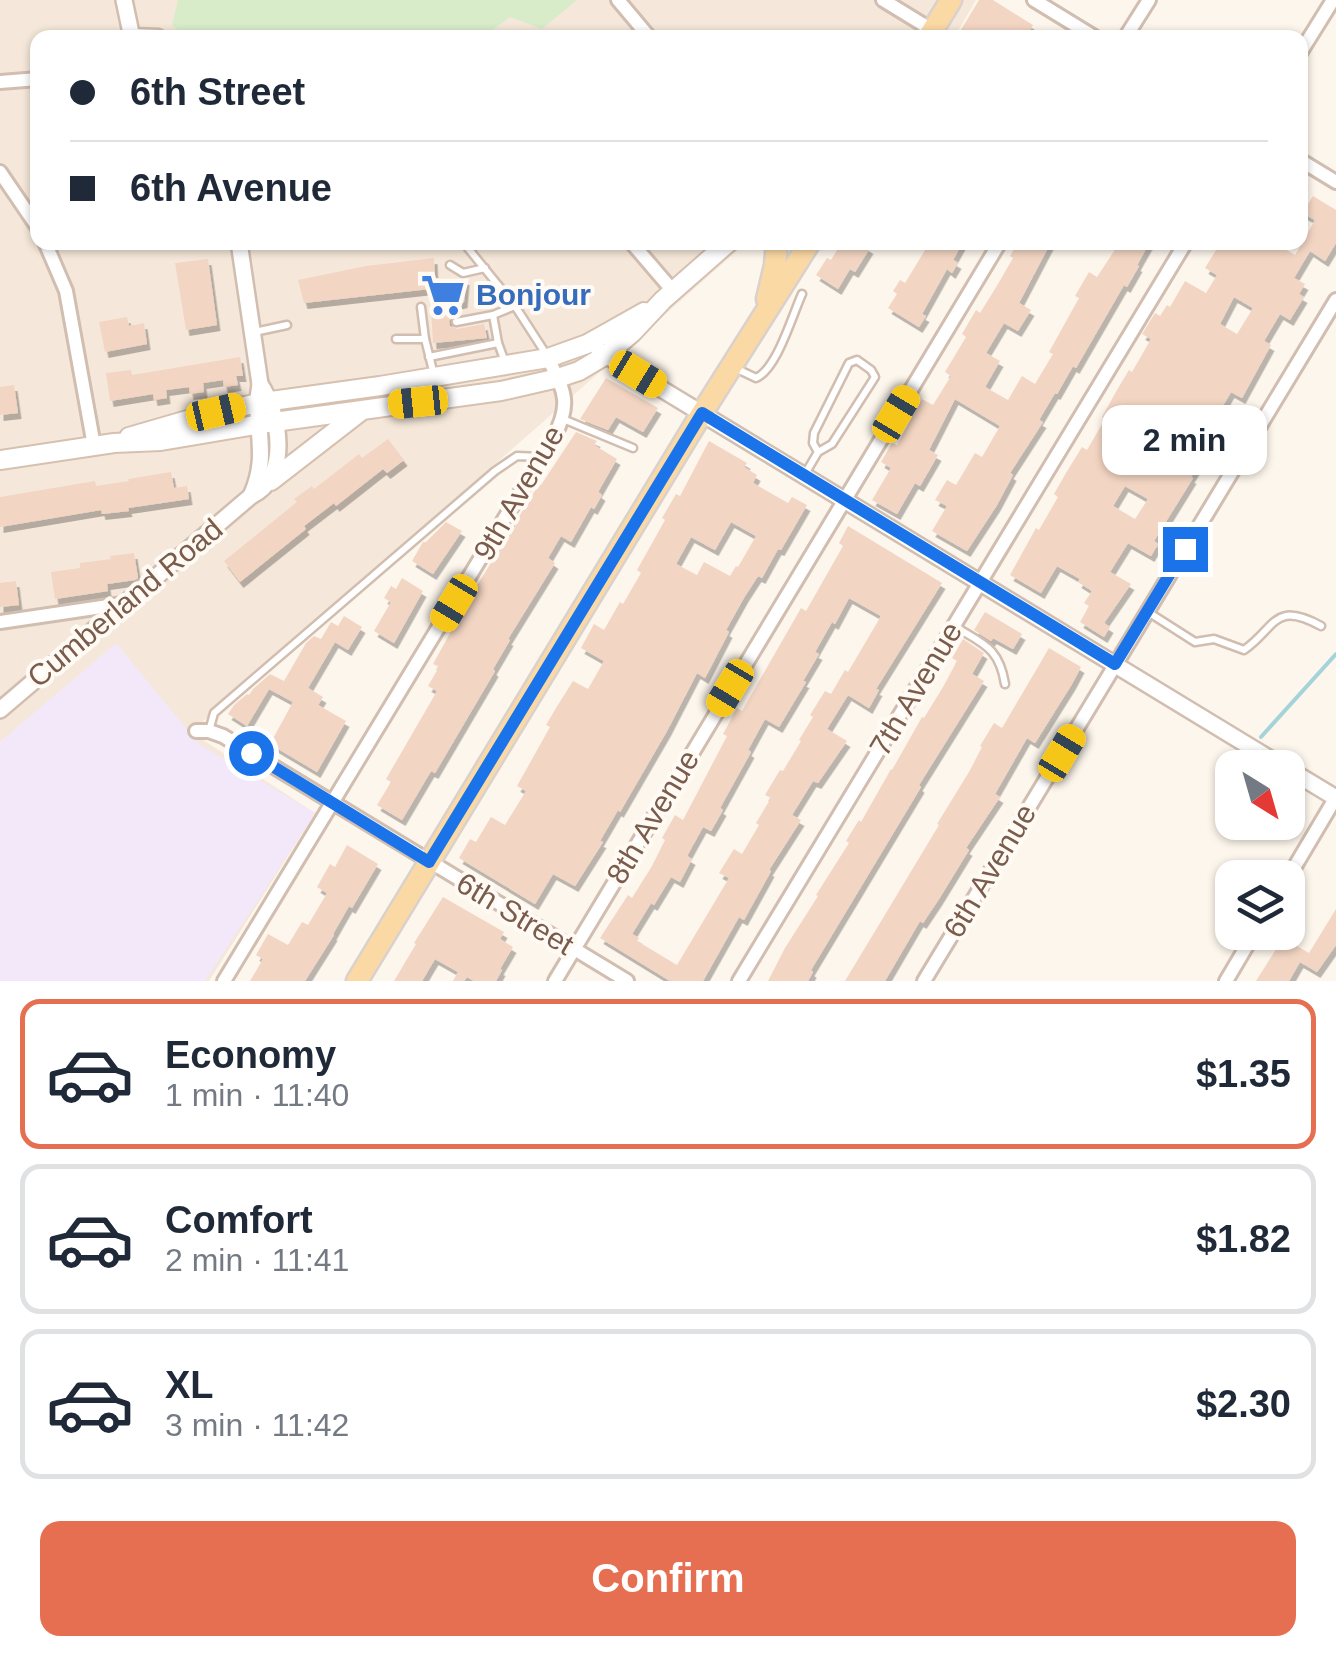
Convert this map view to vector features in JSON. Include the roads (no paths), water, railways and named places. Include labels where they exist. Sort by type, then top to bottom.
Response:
[{"type":"main road","points":[[932,30],[951,0]]},
{"type":"main road","points":[[0,460],[114,443],[161,441],[501,391],[558,378],[606,355],[720,250]]},
{"type":"main road","points":[[760,320],[776,250]]},
{"type":"main road","points":[[357,981],[805,250]]},
{"type":"main road","points":[[114,443],[264,402],[548,358],[587,344],[668,296]]},
{"type":"main road","points":[[271,480],[365,409]]},
{"type":"street","points":[[124,0],[130,30]]},
{"type":"street","points":[[618,0],[643,30]]},
{"type":"street","points":[[883,0],[924,30]]},
{"type":"street","points":[[1034,0],[1083,30]]},
{"type":"street","points":[[1130,30],[1148,0]]},
{"type":"street","points":[[1308,40],[1332,0]]},
{"type":"street","points":[[0,82],[30,80]]},
{"type":"street","points":[[1308,165],[1336,182]]},
{"type":"street","points":[[0,172],[30,216]]},
{"type":"street","points":[[48,250],[66,290],[94,446]]},
{"type":"street","name":"Cumberland Road","points":[[0,710],[271,480],[277,458],[267,423],[239,250]]},
{"type":"street","points":[[637,250],[668,296]]},
{"type":"street","name":"8th Avenue","points":[[555,981],[995,250]]},
{"type":"street","name":"7th Avenue","points":[[739,981],[1181,250]]},
{"type":"street","name":"6th Avenue","points":[[924,981],[1336,300]]},
{"type":"street","points":[[587,344],[1256,750]]},
{"type":"street","name":"9th Avenue","points":[[224,981],[543,457],[566,402],[548,358]]},
{"type":"street","name":"Cumberland Road","points":[[251,496],[262,466],[267,423]]},
{"type":"street","points":[[0,622],[122,604]]},
{"type":"street","name":"6th Street","points":[[203,731],[223,736],[626,981]]},
{"type":"street","points":[[1299,860],[1336,798],[1305,779]]},
{"type":"street","points":[[1226,981],[1244,950]]},
{"type":"lane","points":[[471,250],[515,306],[548,358]]},
{"type":"lane","points":[[450,265],[463,274],[486,268]]},
{"type":"lane","points":[[732,367],[756,378],[763,376],[784,340],[802,294]]},
{"type":"lane","points":[[456,322],[515,306]]},
{"type":"lane","points":[[421,307],[434,377]]},
{"type":"lane","points":[[493,315],[506,365]]},
{"type":"lane","points":[[253,332],[287,326]]},
{"type":"lane","points":[[396,339],[425,339]]},
{"type":"lane","points":[[429,357],[498,343]]},
{"type":"lane","points":[[804,475],[818,452],[832,444],[874,377],[857,360],[849,362],[814,433],[818,452]]},
{"type":"lane","points":[[562,419],[633,448]]},
{"type":"lane","points":[[203,731],[214,713],[495,471],[517,456],[543,457]]},
{"type":"lane","points":[[1147,611],[1196,642],[1214,639],[1244,650],[1282,618],[1301,615],[1321,626]]},
{"type":"lane","points":[[954,626],[994,653],[1005,684]]},
{"type":"waterway","points":[[1261,737],[1336,654]]},
{"type":"place","name":"Bonjour","points":[[443,295]]}]
